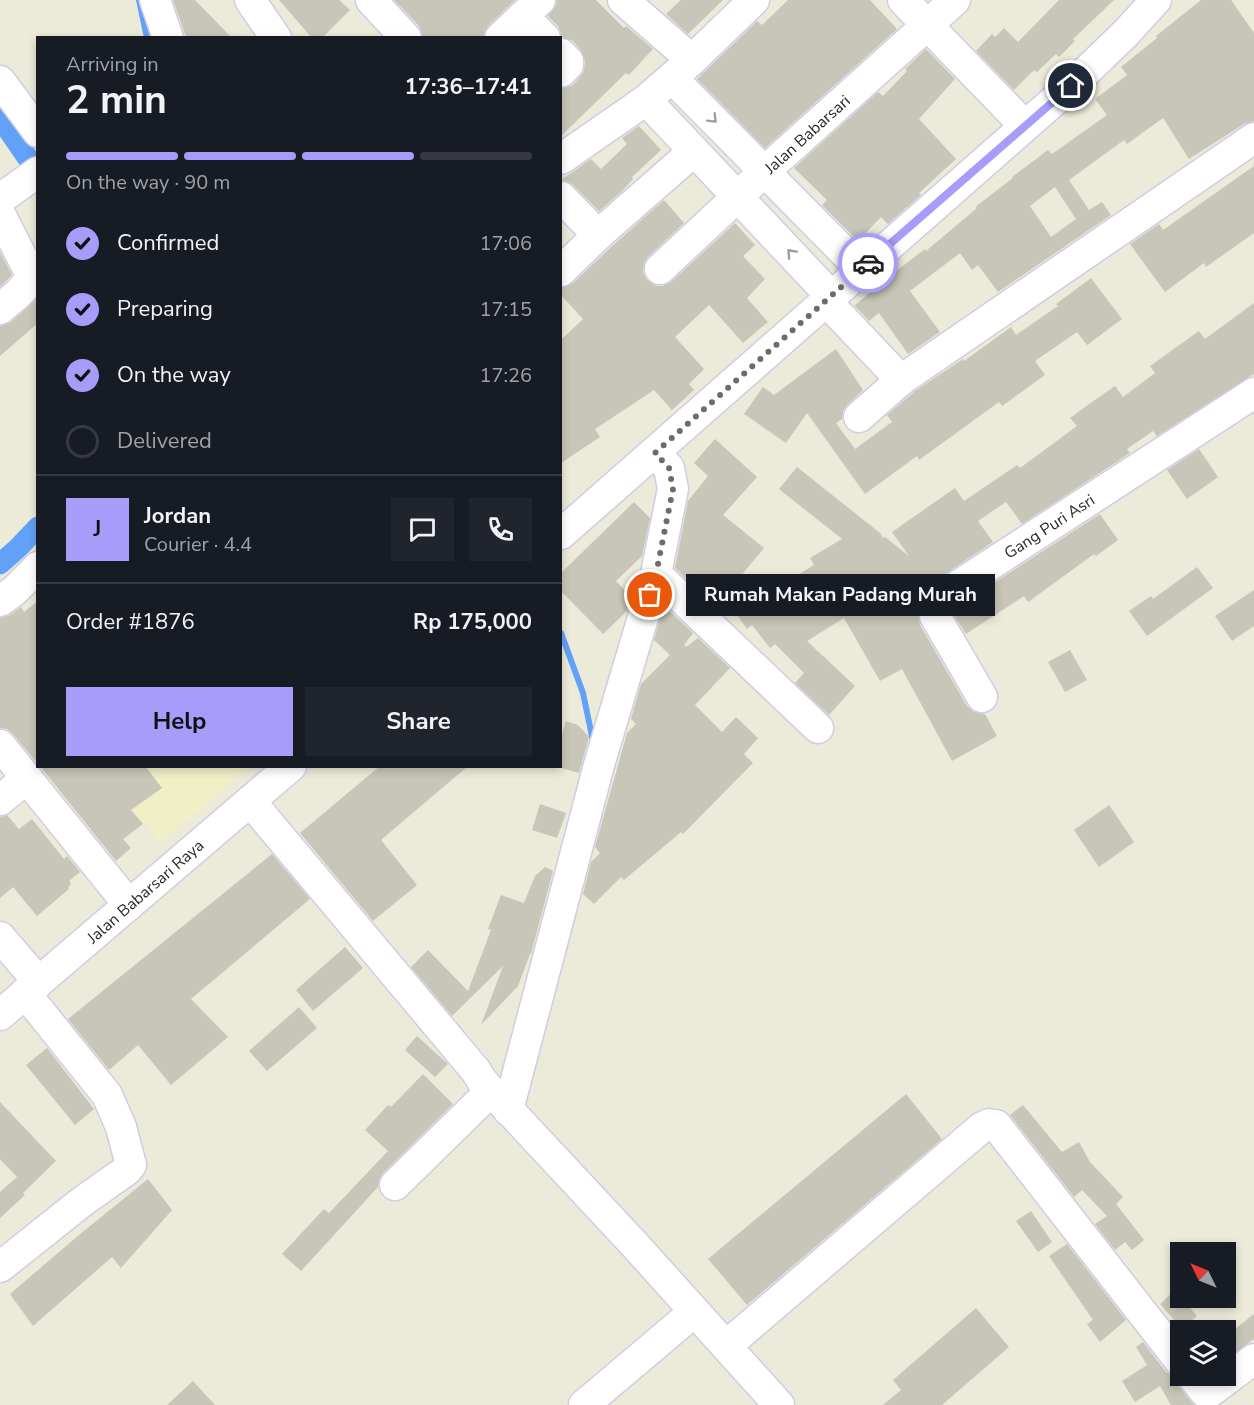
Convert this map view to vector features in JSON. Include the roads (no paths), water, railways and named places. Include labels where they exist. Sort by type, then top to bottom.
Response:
[{"type":"street","points":[[155,0],[167,36]]},
{"type":"street","points":[[250,0],[275,36]]},
{"type":"street","points":[[371,0],[404,36]]},
{"type":"street","points":[[623,0],[765,171],[861,269]]},
{"type":"street","points":[[562,158],[646,100],[754,0]]},
{"type":"street","points":[[903,0],[1025,126]]},
{"type":"street","name":"Jalan Babarsari","points":[[660,269],[955,0]]},
{"type":"street","points":[[562,533],[1101,58],[1156,0]]},
{"type":"street","points":[[502,36],[531,8],[543,36]]},
{"type":"street","points":[[562,55],[568,61],[562,70]]},
{"type":"street","points":[[0,81],[36,129]]},
{"type":"street","points":[[646,100],[738,197],[901,380]]},
{"type":"street","points":[[858,417],[901,380],[1254,138]]},
{"type":"street","points":[[562,271],[598,234],[694,151]]},
{"type":"street","points":[[0,309],[24,288],[30,278],[3,201],[36,174]]},
{"type":"street","points":[[562,198],[598,234]]},
{"type":"street","name":"Gang Puri Asri","points":[[982,698],[935,616],[935,608],[942,596],[1254,393]]},
{"type":"street","points":[[395,1185],[500,1101],[656,574],[673,489],[669,468],[655,453]]},
{"type":"street","points":[[0,601],[14,591],[36,569]]},
{"type":"street","points":[[656,574],[819,728]]},
{"type":"street","points":[[0,745],[129,905]]},
{"type":"street","name":"Jalan Babarsari Raya","points":[[0,1015],[289,768]]},
{"type":"street","points":[[0,800],[27,778]]},
{"type":"street","points":[[250,801],[500,1101],[634,1244],[779,1405]]},
{"type":"street","points":[[0,937],[30,972],[30,989]]},
{"type":"street","points":[[0,952],[23,978],[107,1095],[121,1127],[131,1165],[0,1267]]},
{"type":"street","points":[[726,1346],[981,1128],[996,1125],[1170,1348]]},
{"type":"street","points":[[584,1405],[694,1312]]},
{"type":"street","points":[[1236,1372],[1254,1359]]},
{"type":"street","points":[[1200,1386],[1205,1392],[1210,1392],[1218,1386]]},
{"type":"waterway","points":[[139,0],[147,36]]},
{"type":"waterway","points":[[0,118],[36,170]]},
{"type":"waterway","points":[[0,564],[36,529]]},
{"type":"waterway","points":[[562,636],[583,693],[593,741]]},
{"type":"place","name":"Rumah Makan Padang Murah","points":[[650,595]]}]
